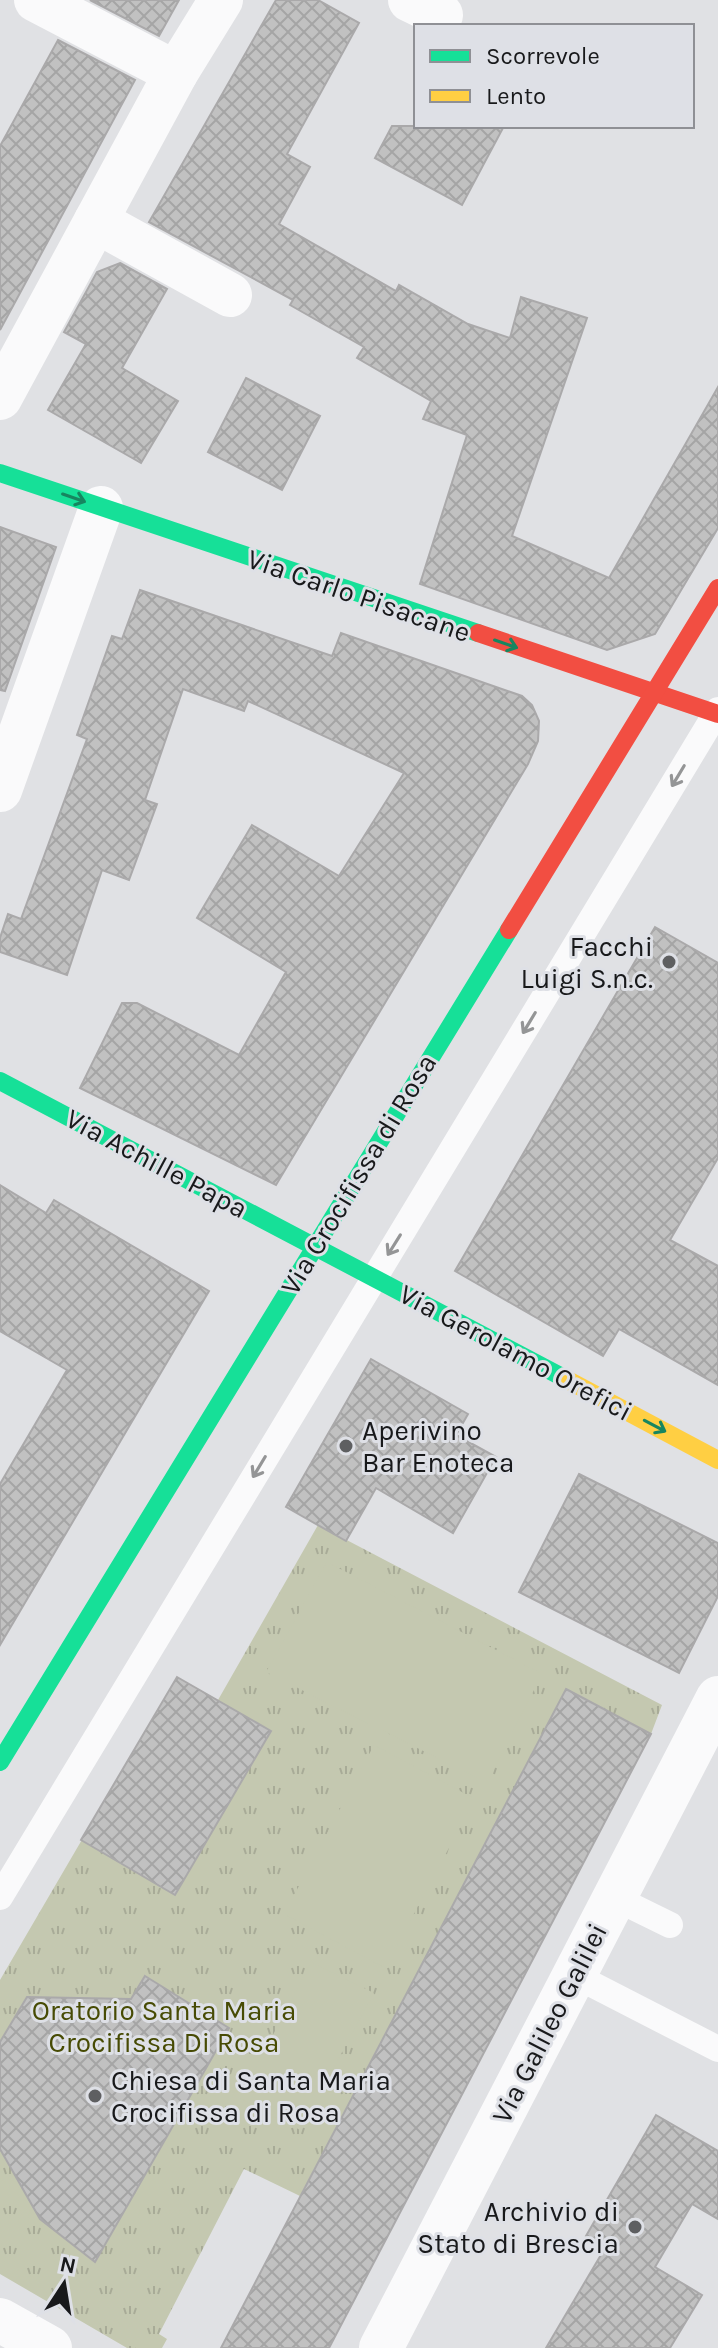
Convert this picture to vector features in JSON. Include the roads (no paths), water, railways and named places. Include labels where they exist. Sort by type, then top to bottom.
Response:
[{"type":"street","points":[[36,0],[176,73]]},
{"type":"street","points":[[0,398],[176,73],[221,0]]},
{"type":"street","points":[[96,221],[230,295]]},
{"type":"street","name":"Via Carlo Pisacane","points":[[0,473],[650,694],[717,713]]},
{"type":"street","points":[[0,790],[101,508]]},
{"type":"street","name":"Via Crocifissa di Rosa","points":[[0,1762],[650,694],[718,588]]},
{"type":"street","name":"Via Achille Papa","points":[[0,1081],[315,1245]]},
{"type":"street","name":"Via Gerolamo Orefici","points":[[315,1245],[718,1460]]},
{"type":"street","name":"Via Galileo Galilei","points":[[381,2348],[718,1698]]},
{"type":"street","points":[[0,2320],[50,2348]]},
{"type":"lane","points":[[0,1897],[717,713]]},
{"type":"lane","points":[[613,1897],[670,1925]]},
{"type":"lane","points":[[574,1975],[718,2049]]},
{"type":"place","name":"Facchi Luigi S.n.c.","points":[[669,962]]},
{"type":"place","name":"Aperivino Bar Enoteca","points":[[346,1446]]},
{"type":"place","name":"Chiesa di Santa Maria Crocifissa di Rosa","points":[[95,2096]]},
{"type":"place","name":"Archivio di Stato di Brescia","points":[[635,2227]]},
{"type":"park label","name":"Oratorio Santa Maria Crocifissa Di Rosa","points":[[164,2026]]}]
